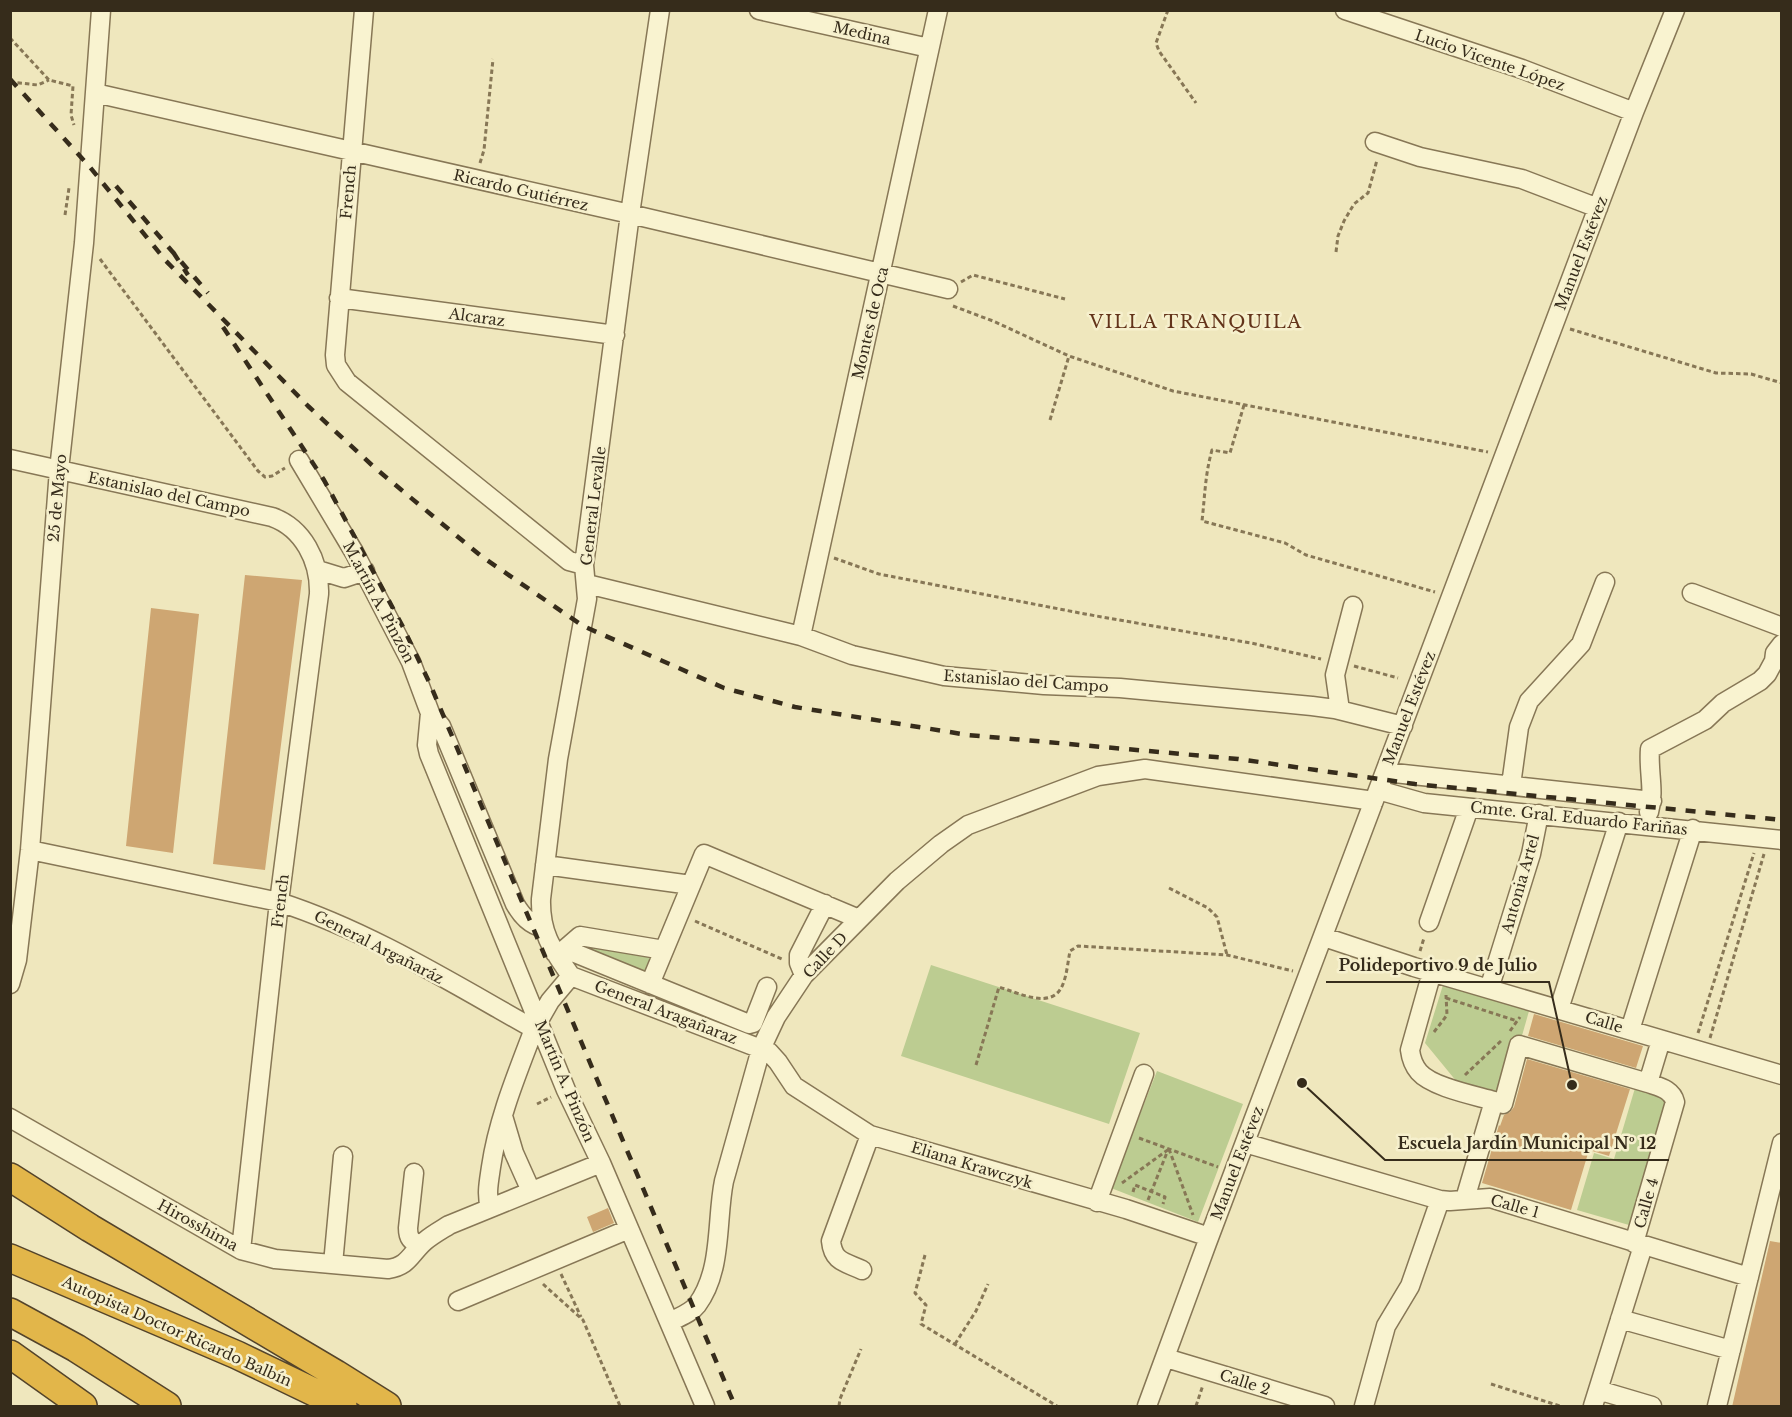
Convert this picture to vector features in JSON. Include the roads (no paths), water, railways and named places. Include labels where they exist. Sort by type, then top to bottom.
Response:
[{"type":"highway","points":[[10,1177],[387,1407]]},
{"type":"highway","name":"Autopista Doctor Ricardo Balbín","points":[[10,1258],[237,1355],[343,1407]]},
{"type":"highway","points":[[10,1312],[76,1348],[167,1407]]},
{"type":"highway","points":[[10,1354],[83,1407]]},
{"type":"street","name":"25 de Mayo","points":[[10,984],[17,960],[16,921],[30,850],[59,470],[84,243],[101,10]]},
{"type":"street","name":"French","points":[[364,10],[339,298],[336,365],[347,382],[561,555],[570,561],[584,564]]},
{"type":"street","name":"General Levalle","points":[[571,976],[560,951],[544,928],[541,915],[545,865],[566,709],[583,626],[587,584],[584,564],[630,214],[660,10]]},
{"type":"street","name":"Medina","points":[[759,10],[929,48]]},
{"type":"street","name":"Montes de Oca","points":[[801,636],[938,10]]},
{"type":"street","name":"Lucio Vicente López","points":[[1345,10],[1522,69],[1634,112]]},
{"type":"street","name":"Manuel Estévez","points":[[1147,1407],[1166,1358],[1205,1236],[1245,1143],[1324,937],[1634,112],[1675,10]]},
{"type":"street","name":"Ricardo Gutiérrez","points":[[95,93],[630,214],[948,289]]},
{"type":"street","points":[[1378,143],[1420,157],[1522,179],[1598,208]]},
{"type":"street","name":"Alcaraz","points":[[339,298],[615,335]]},
{"type":"street","name":"Estanislao del Campo","points":[[10,459],[282,520],[295,530],[315,562]]},
{"type":"street","name":"M.artín A. Pinzón","points":[[299,460],[365,571],[411,662],[430,713],[427,745],[429,754]]},
{"type":"street","name":"French","points":[[241,1250],[279,902],[319,594],[315,562]]},
{"type":"street","points":[[315,562],[344,578],[365,571]]},
{"type":"street","points":[[1511,785],[1519,727],[1528,701],[1581,644],[1605,582]]},
{"type":"street","name":"Estanislao del Campo","points":[[587,584],[801,636],[852,656],[944,676],[1044,685],[1120,688],[1340,710],[1403,726]]},
{"type":"street","points":[[1692,593],[1782,627]]},
{"type":"street","points":[[1340,710],[1335,675],[1353,606]]},
{"type":"street","points":[[1645,824],[1652,801],[1650,749],[1705,720],[1722,703],[1760,681],[1767,674],[1775,653],[1782,644]]},
{"type":"street","points":[[430,713],[441,726],[515,904],[522,917],[537,927],[544,928]]},
{"type":"street","name":"Martín A. Pinzón","points":[[429,754],[536,1024],[601,1163],[705,1407]]},
{"type":"street","name":"Calle D","points":[[670,1322],[690,1312],[698,1304],[713,1269],[724,1181],[761,1048],[802,967],[859,919],[897,881],[940,844],[968,825],[1098,776],[1145,769],[1376,795]]},
{"type":"street","points":[[1385,772],[1652,801]]},
{"type":"street","name":"Cmte. Gral. Eduardo Fariñas","points":[[1376,795],[1469,808],[1769,838]]},
{"type":"street","points":[[1430,922],[1469,808]]},
{"type":"street","name":"Antonia Artel","points":[[1489,989],[1531,855],[1539,814]]},
{"type":"street","points":[[1560,1009],[1619,822]]},
{"type":"street","points":[[1630,1030],[1693,830]]},
{"type":"street","name":"General Argañaráz","points":[[30,850],[279,902],[355,932],[536,1024]]},
{"type":"street","points":[[650,984],[704,854],[859,919]]},
{"type":"street","points":[[545,865],[691,885]]},
{"type":"street","points":[[802,967],[825,904]]},
{"type":"street","points":[[560,951],[580,936],[664,950]]},
{"type":"street","name":"Calle","points":[[1324,937],[1489,989],[1782,1075]]},
{"type":"street","points":[[560,951],[749,1024],[753,1023],[767,987]]},
{"type":"street","points":[[1423,969],[1410,1050],[1412,1061],[1429,1081],[1494,1101],[1465,1199]]},
{"type":"street","points":[[490,1208],[487,1197],[502,1115],[536,1024],[559,988],[571,976]]},
{"type":"street","name":"General Aragañaraz","points":[[571,976],[761,1048]]},
{"type":"street","points":[[1648,1083],[1661,1040]]},
{"type":"street","name":"Calle 4","points":[[1494,1101],[1503,1104],[1519,1045],[1648,1083],[1674,1096],[1675,1102],[1620,1319],[1595,1398]]},
{"type":"street","name":"Eliana Krawczyk","points":[[761,1048],[769,1052],[778,1062],[794,1086],[870,1135],[1143,1215],[1205,1236]]},
{"type":"street","points":[[1097,1202],[1144,1074]]},
{"type":"street","points":[[502,1115],[514,1153],[531,1191]]},
{"type":"street","name":"Hirosshima","points":[[10,1118],[241,1250],[275,1259],[388,1269],[405,1264],[420,1246]]},
{"type":"street","points":[[862,1270],[836,1258],[832,1252],[831,1241],[870,1135]]},
{"type":"street","name":"Calle 1","points":[[1245,1143],[1440,1200],[1490,1198],[1749,1277]]},
{"type":"street","points":[[1717,1407],[1782,1143]]},
{"type":"street","points":[[333,1264],[343,1156]]},
{"type":"street","points":[[414,1173],[408,1236],[412,1242],[420,1246],[449,1225],[601,1163]]},
{"type":"street","points":[[1364,1407],[1386,1326],[1410,1286],[1440,1200]]},
{"type":"street","points":[[458,1301],[629,1229]]},
{"type":"street","points":[[1620,1319],[1731,1350]]},
{"type":"street","name":"Calle 2","points":[[1166,1358],[1325,1407]]},
{"type":"street","points":[[1595,1398],[1652,1407]]},
{"type":"railway","points":[[10,79],[89,166],[166,261],[308,406],[375,468],[481,556],[583,626],[724,688],[795,707],[968,735],[1238,759],[1415,784],[1782,820]]},
{"type":"railway","points":[[116,186],[208,293]]},
{"type":"railway","points":[[173,252],[188,275]]},
{"type":"railway","points":[[223,327],[324,480],[403,627],[430,684],[735,1406]]},
{"type":"place","name":"Escuela Jardín Municipal Nº 12","points":[[1302,1083]]},
{"type":"place","name":"Polideportivo 9 de Julio","points":[[1572,1085]]},
{"type":"district","name":"VILLA TRANQUILA","points":[[1196,322]]}]
